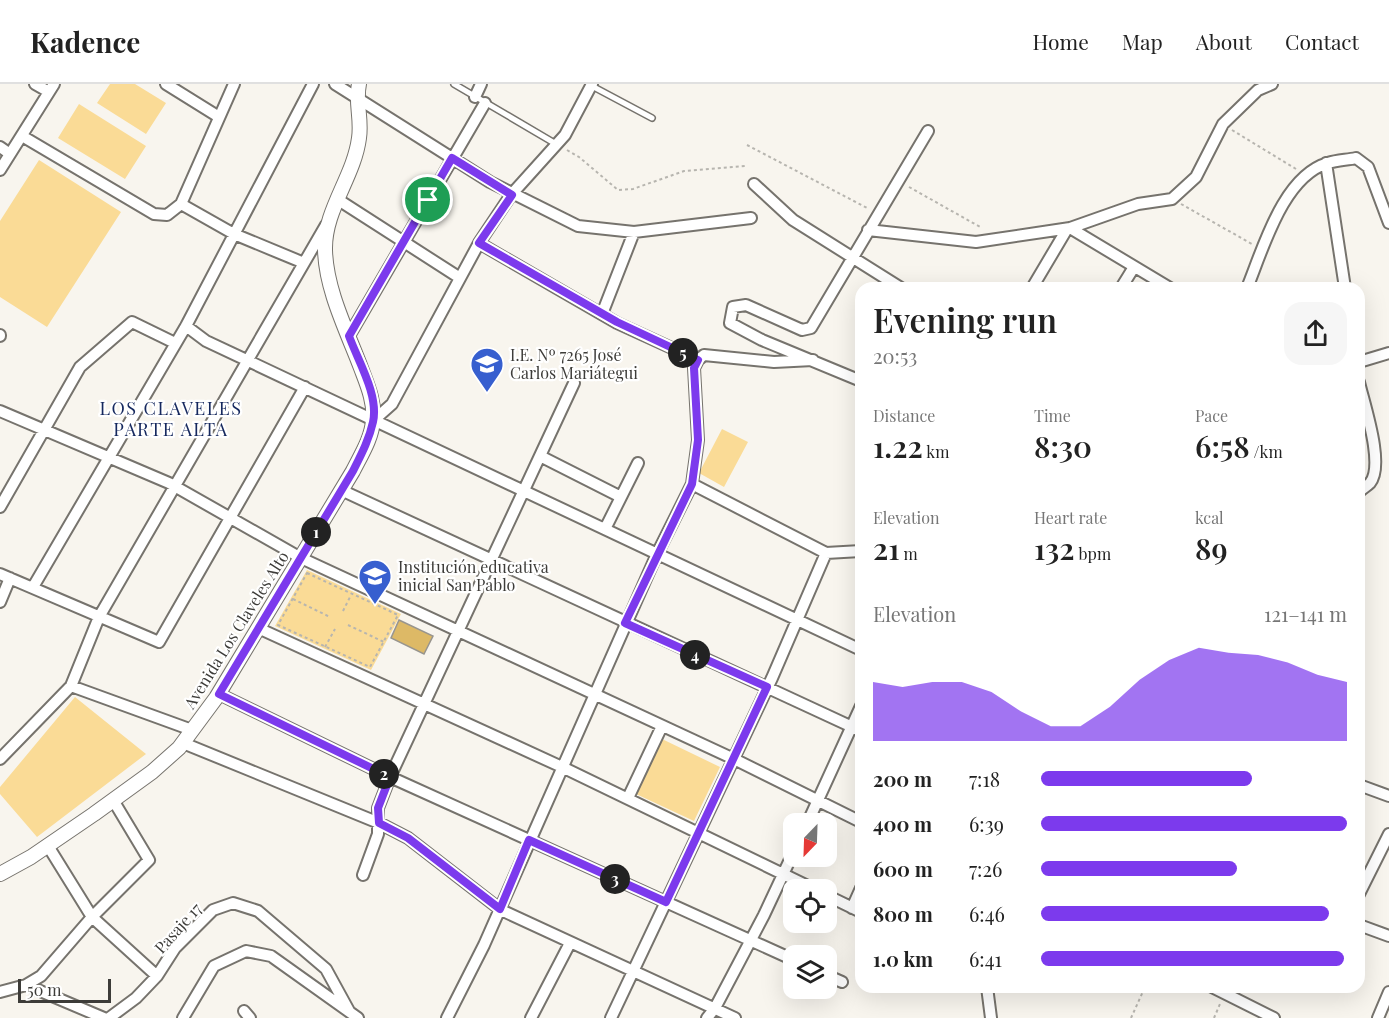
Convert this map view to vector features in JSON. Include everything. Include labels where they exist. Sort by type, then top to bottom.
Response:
[{"type":"street","points":[[0,170],[51,88],[35,84]]},
{"type":"street","points":[[166,84],[219,117]]},
{"type":"street","points":[[22,136],[154,214],[167,215],[181,204],[234,84]]},
{"type":"street","points":[[33,587],[186,326],[313,84]]},
{"type":"street","points":[[336,84],[358,90],[452,158],[512,195],[578,226],[634,232],[751,218]]},
{"type":"street","points":[[475,97],[481,84]]},
{"type":"street","points":[[868,230],[976,242],[1069,229],[1138,204],[1172,199],[1196,177],[1223,124],[1258,90],[1272,84]]},
{"type":"street","points":[[374,420],[392,404],[479,243],[512,195],[565,135],[590,85]]},
{"type":"street","name":"Avenida Los Claveles Alto","points":[[0,874],[48,846],[152,772],[183,742],[219,694],[341,490],[368,440],[374,420],[372,396],[333,292],[325,251],[328,222],[359,139],[358,90]]},
{"type":"street","points":[[349,336],[485,103]]},
{"type":"street","points":[[855,378],[762,340],[730,323],[733,307],[746,305],[807,330],[928,131]]},
{"type":"street","points":[[0,147],[10,154]]},
{"type":"street","points":[[1250,282],[1287,195],[1306,176],[1326,163],[1356,158],[1368,167],[1386,204],[1389,223]]},
{"type":"street","points":[[1326,163],[1344,282]]},
{"type":"street","points":[[754,184],[793,220],[891,282]]},
{"type":"street","points":[[337,199],[460,278]]},
{"type":"street","points":[[181,204],[234,234],[304,263]]},
{"type":"street","points":[[0,759],[70,686],[99,617],[328,222]]},
{"type":"street","points":[[1069,229],[1160,282]]},
{"type":"street","points":[[1036,282],[1069,229]]},
{"type":"street","points":[[602,314],[634,232]]},
{"type":"street","points":[[479,243],[602,314],[698,360]]},
{"type":"street","points":[[1125,282],[1134,267]]},
{"type":"street","points":[[0,507],[80,367],[126,325],[138,323],[175,343]]},
{"type":"street","points":[[186,326],[206,341],[855,647]]},
{"type":"street","points":[[1365,360],[1389,353]]},
{"type":"street","points":[[447,1018],[500,909],[625,623],[692,484],[698,440],[694,368],[698,360],[705,355],[774,362],[813,360]]},
{"type":"street","points":[[363,875],[379,823],[378,808],[390,777],[490,558],[525,490],[574,382]]},
{"type":"street","points":[[0,602],[5,576],[159,642],[305,387]]},
{"type":"street","points":[[1365,407],[1374,445],[1375,466],[1371,482],[1365,487]]},
{"type":"street","points":[[0,411],[174,486],[301,558],[734,759],[855,819]]},
{"type":"street","points":[[540,456],[621,496]]},
{"type":"street","points":[[605,529],[638,463]]},
{"type":"street","points":[[692,484],[826,553],[855,551]]},
{"type":"street","points":[[341,490],[855,728]]},
{"type":"street","points":[[611,1018],[734,759],[826,553]]},
{"type":"street","points":[[258,628],[700,831],[795,879]]},
{"type":"street","points":[[70,686],[192,730]]},
{"type":"street","points":[[219,694],[390,777],[783,955]]},
{"type":"street","points":[[628,798],[662,726]]},
{"type":"street","points":[[812,813],[855,730]]},
{"type":"street","points":[[183,742],[379,823],[408,838],[500,909],[735,1018]]},
{"type":"street","points":[[1365,787],[1389,796]]},
{"type":"street","points":[[0,992],[26,985],[41,976],[92,917],[149,860],[113,800]]},
{"type":"street","points":[[1365,882],[1389,834]]},
{"type":"street","points":[[48,846],[92,917],[157,976]]},
{"type":"street","points":[[707,1018],[751,940],[786,867]]},
{"type":"street","points":[[837,900],[855,910]]},
{"type":"street","name":"Pasaje 17","points":[[109,1018],[136,998],[157,976],[175,948],[213,910],[233,903],[258,911],[326,969],[354,1015]]},
{"type":"street","points":[[1365,927],[1389,936]]},
{"type":"street","points":[[531,1018],[570,943]]},
{"type":"street","points":[[183,1018],[214,966],[246,951],[271,956],[354,1015]]},
{"type":"street","points":[[837,980],[842,982]]},
{"type":"street","points":[[26,985],[104,1018]]},
{"type":"street","points":[[1378,1018],[1389,992]]},
{"type":"street","points":[[988,993],[991,1018]]},
{"type":"street","points":[[1225,993],[1274,1018]]},
{"type":"lane","points":[[454,84],[556,145]]},
{"type":"lane","points":[[590,85],[652,118]]},
{"type":"path","points":[[1223,124],[1306,176]]},
{"type":"path","points":[[556,145],[579,157],[618,190],[633,189],[684,171],[745,166]]},
{"type":"path","points":[[747,145],[878,214]]},
{"type":"path","points":[[897,181],[1000,239]]},
{"type":"path","points":[[1172,199],[1263,250]]},
{"type":"path","points":[[308,573],[398,615],[370,667],[278,625],[292,599],[308,573]]},
{"type":"path","points":[[344,611],[352,593]]},
{"type":"path","points":[[292,599],[330,616]]},
{"type":"path","points":[[348,625],[384,642]]},
{"type":"path","points":[[326,647],[335,629]]},
{"type":"path","points":[[1131,1018],[1142,993]]},
{"type":"path","points":[[1214,1018],[1225,993]]},
{"type":"shaded area","points":[[110,84],[135,84],[166,103],[146,134],[97,103]]},
{"type":"shaded area","points":[[79,104],[146,146],[125,179],[58,138]]},
{"type":"shaded area","points":[[39,160],[121,212],[47,327],[0,297],[0,221]]},
{"type":"shaded area","points":[[722,429],[748,442],[724,487],[699,473]]},
{"type":"shaded area","points":[[307,570],[401,614],[371,670],[275,626]]},
{"type":"shaded area","points":[[75,697],[146,754],[37,837],[0,794],[0,787]]},
{"type":"shaded area","points":[[662,739],[720,767],[694,821],[636,794]]},
{"type":"building","points":[[399,620],[433,636],[424,654],[391,638]]},
{"type":"place","name":"I.E. Nº 7265 José Carlos Mariátegui","points":[[487,393]]},
{"type":"place","name":"Institución educativa inicial San Pablo","points":[[375,605]]},
{"type":"district","name":"LOS CLAVELES PARTE ALTA","points":[[171,419]]},
{"type":"route","points":[[452,158],[512,195],[479,243],[617,322],[698,360],[694,368],[698,440],[692,484],[625,623],[767,687],[666,902],[529,840],[500,909],[408,838],[379,823],[378,808],[390,777],[219,694],[353,471],[368,440],[374,420],[372,396],[349,336],[428,200],[452,158]]}]
